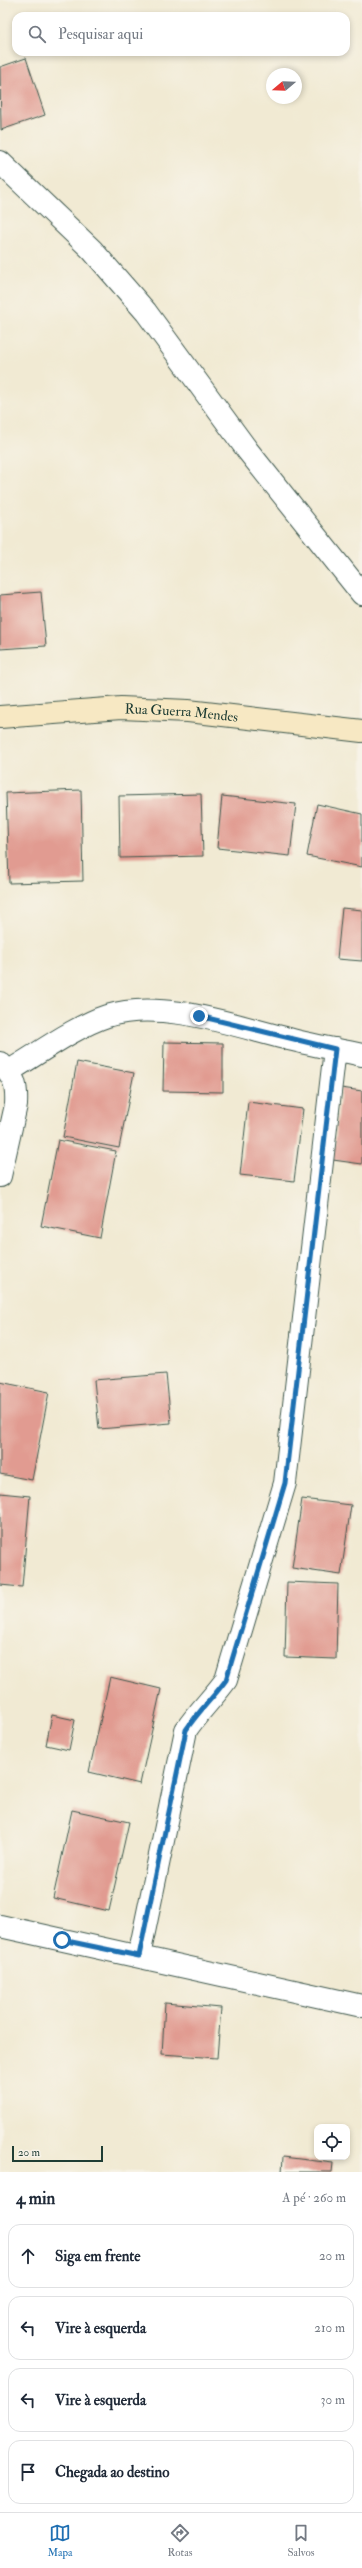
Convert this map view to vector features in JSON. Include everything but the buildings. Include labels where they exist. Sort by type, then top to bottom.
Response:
[{"type":"street","points":[[0,162],[92,250],[146,312],[248,451],[362,594]]},
{"type":"street","name":"Rua Guerra Mendes","points":[[0,717],[121,708],[188,711],[362,731]]},
{"type":"street","points":[[0,1176],[16,1105],[15,1081],[5,1067],[106,1016],[128,1012],[170,1012],[213,1018],[286,1038],[362,1055]]},
{"type":"street","points":[[139,1956],[186,1730],[198,1712],[213,1698],[226,1680],[285,1483],[335,1049]]},
{"type":"street","points":[[0,1926],[362,2006]]},
{"type":"route","points":[[62,1940],[139,1956],[186,1730],[198,1712],[213,1698],[226,1680],[285,1483],[335,1049],[286,1038],[213,1018],[199,1016]]}]
